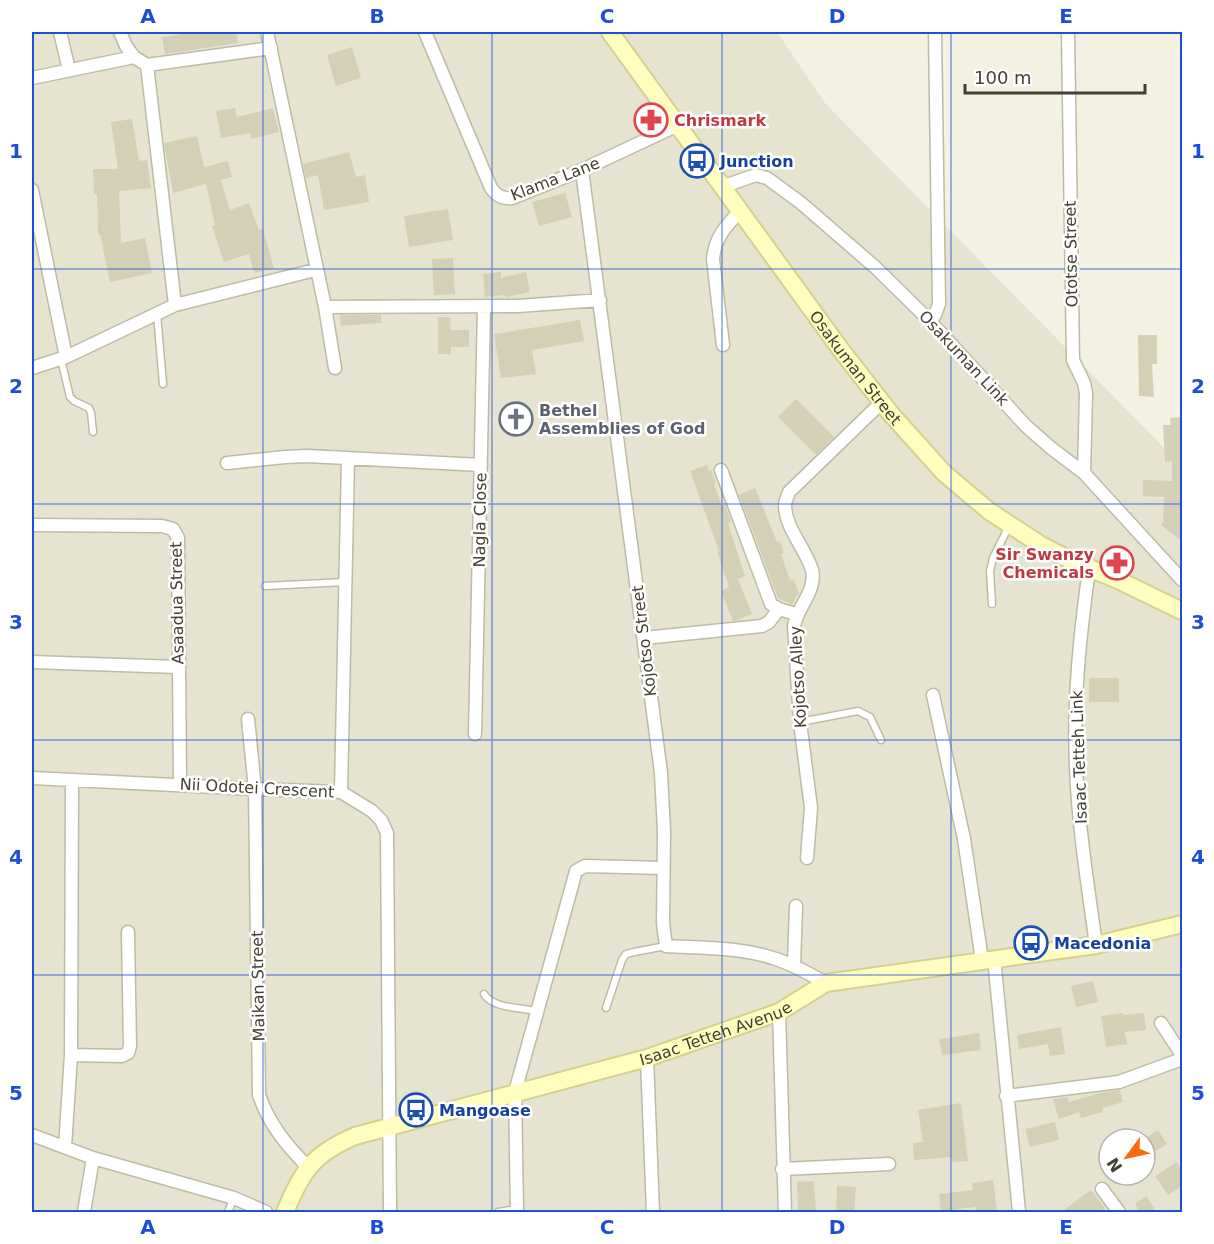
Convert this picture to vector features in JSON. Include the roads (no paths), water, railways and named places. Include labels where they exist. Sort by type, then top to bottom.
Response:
[{"type":"street","points":[[60,32],[69,70]]},
{"type":"street","points":[[120,32],[134,57],[147,66],[271,48]]},
{"type":"street","points":[[267,32],[335,368]]},
{"type":"street","name":"Klama Lane","points":[[425,32],[491,188],[496,195],[505,199],[582,171],[678,125]]},
{"type":"street","name":"Osakuman Street","points":[[610,32],[841,350],[923,452],[966,493],[1009,526],[1089,569],[1182,610]]},
{"type":"street","points":[[930,321],[939,304],[935,32]]},
{"type":"street","name":"Ototse Street","points":[[1068,32],[1073,360],[1084,383],[1086,393],[1084,473]]},
{"type":"street","points":[[32,78],[134,57]]},
{"type":"street","points":[[147,66],[175,305]]},
{"type":"street","name":"Kojotso Street","points":[[582,171],[661,773],[664,831],[663,923],[666,946]]},
{"type":"street","name":"Osakuman Link","points":[[724,186],[756,175],[767,178],[801,203],[875,267],[930,321],[1026,426],[1084,473],[1182,580]]},
{"type":"street","points":[[32,190],[63,358]]},
{"type":"street","points":[[723,345],[713,259],[714,246],[719,233],[741,210]]},
{"type":"street","points":[[32,368],[63,358],[175,305],[315,270]]},
{"type":"street","points":[[324,307],[484,306],[600,300]]},
{"type":"street","name":"Nagla Close","points":[[475,734],[484,306]]},
{"type":"street","name":"Kojotso Alley","points":[[807,858],[811,808],[800,722],[794,648],[796,614],[814,580],[812,568],[789,521],[785,505],[789,492],[882,402]]},
{"type":"street","points":[[227,463],[285,457],[481,465]]},
{"type":"street","points":[[341,792],[348,459]]},
{"type":"street","points":[[721,470],[771,604],[778,609],[796,614]]},
{"type":"street","name":"Asaadua Street","points":[[32,525],[162,526],[174,529],[178,538],[180,784]]},
{"type":"street","name":"Isaac Tetteh Link","points":[[1089,569],[1075,701],[1076,767],[1080,825],[1096,945]]},
{"type":"street","points":[[644,638],[762,626],[769,622],[778,609]]},
{"type":"street","points":[[32,662],[178,667]]},
{"type":"street","points":[[933,695],[988,959],[1019,1212]]},
{"type":"street","name":"Maikan Street","points":[[248,719],[255,789],[259,1095],[265,1113],[275,1130],[308,1167]]},
{"type":"street","name":"Nii Odotei Crescent","points":[[32,778],[341,792],[372,811],[381,820],[387,833],[390,1212]]},
{"type":"street","points":[[65,1147],[70,1055],[72,780]]},
{"type":"street","points":[[517,1211],[515,1092],[576,871],[585,866],[663,868]]},
{"type":"street","points":[[794,965],[796,906]]},
{"type":"street","name":"Isaac Tetteh Avenue","points":[[285,1212],[308,1167],[321,1154],[338,1143],[388,1126],[647,1058],[779,1012],[826,983],[1096,945],[1182,924]]},
{"type":"street","points":[[70,1055],[122,1056],[128,1053],[130,1046],[128,932]]},
{"type":"street","points":[[666,946],[743,951],[775,958],[794,965],[826,983]]},
{"type":"street","points":[[779,1012],[785,1212]]},
{"type":"street","points":[[1006,1096],[1119,1082],[1182,1057],[1161,1023]]},
{"type":"street","points":[[647,1058],[654,1212]]},
{"type":"street","points":[[32,1135],[93,1158],[234,1198],[266,1212]]},
{"type":"street","points":[[84,1212],[93,1158]]},
{"type":"street","points":[[782,1168],[889,1164]]},
{"type":"street","points":[[1102,1189],[1119,1212]]},
{"type":"lane","points":[[157,314],[163,384]]},
{"type":"lane","points":[[63,358],[70,397],[74,402],[89,408],[93,432]]},
{"type":"lane","points":[[992,604],[990,571],[993,558],[1009,526]]},
{"type":"lane","points":[[265,586],[346,582]]},
{"type":"lane","points":[[800,722],[858,711],[870,717],[881,740]]},
{"type":"lane","points":[[606,1008],[626,954],[666,946]]},
{"type":"lane","points":[[484,994],[493,1004],[537,1011]]},
{"type":"lane","points":[[228,1212],[234,1198]]},
{"type":"lane","points":[[498,1212],[517,1211]]},
{"type":"place","name":"Chrismark","points":[[651,120]]},
{"type":"place","name":"Junction","points":[[697,161]]},
{"type":"place","name":"Bethel Assemblies of God","points":[[516,419]]},
{"type":"place","name":"Sir Swanzy Chemicals","points":[[1117,563]]},
{"type":"place","name":"Macedonia","points":[[1031,943]]},
{"type":"place","name":"Mangoase","points":[[416,1110]]}]
